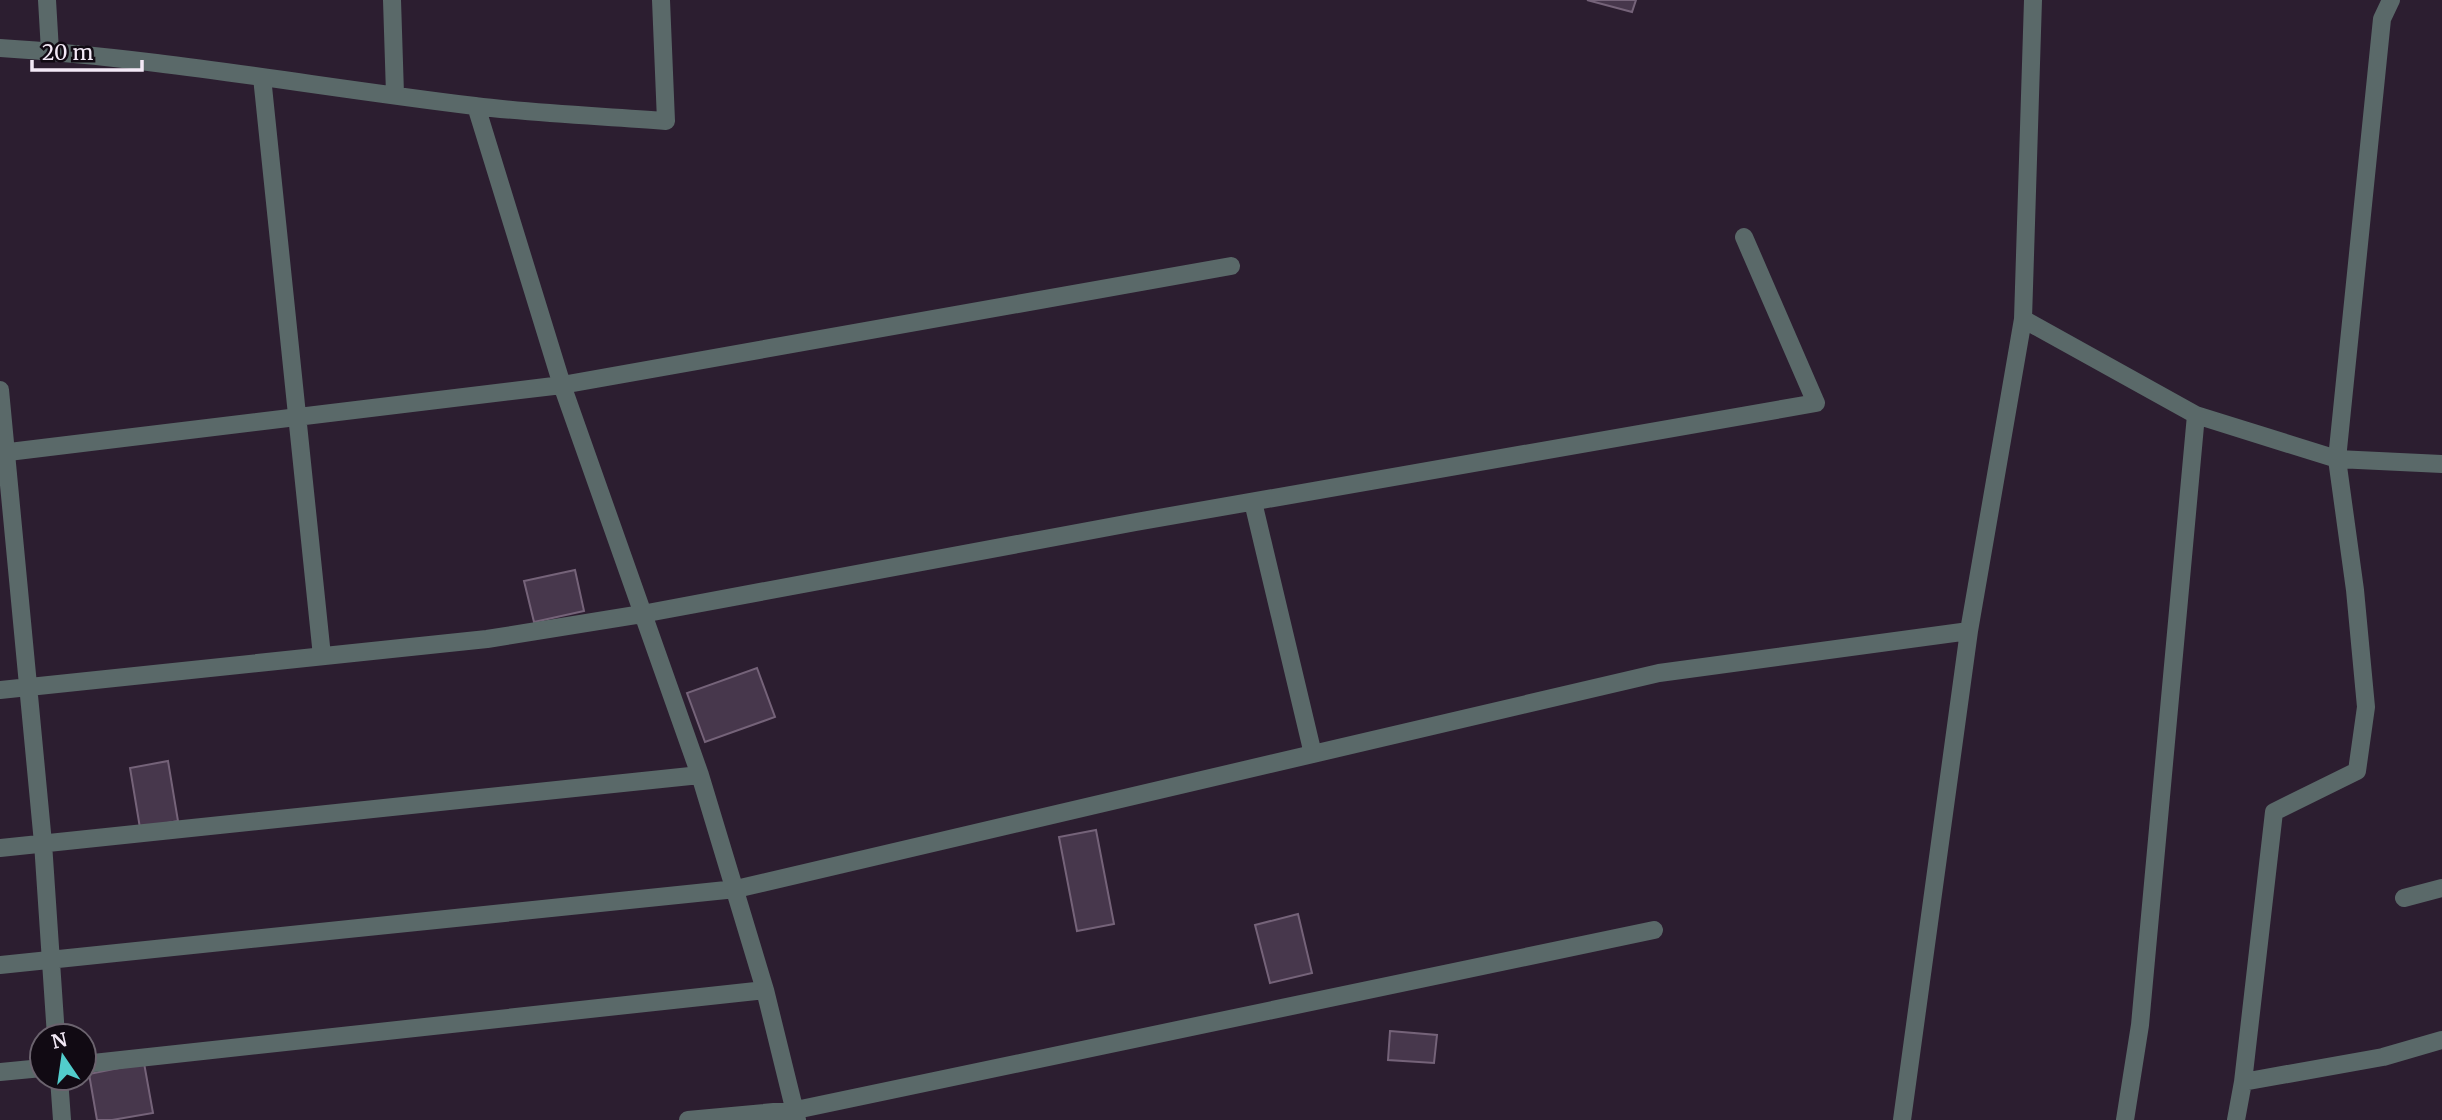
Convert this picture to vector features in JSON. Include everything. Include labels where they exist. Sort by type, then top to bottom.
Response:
[{"type":"street","points":[[47,0],[50,51]]},
{"type":"street","points":[[392,0],[395,94]]},
{"type":"street","points":[[0,48],[50,51],[477,106],[666,121],[662,0]]},
{"type":"street","points":[[1902,1120],[1969,631],[2023,319],[2034,0]]},
{"type":"street","points":[[2236,1120],[2243,1082],[2274,812],[2357,771],[2361,745],[2366,707],[2356,590],[2337,459],[2382,19],[2391,0]]},
{"type":"street","points":[[262,77],[322,656]]},
{"type":"street","points":[[477,106],[562,385],[700,775],[765,990],[796,1115]]},
{"type":"street","points":[[0,690],[487,639],[642,614],[1253,502],[1816,403],[1744,237]]},
{"type":"street","points":[[3,452],[562,385],[1231,266]]},
{"type":"street","points":[[2023,319],[2196,415],[2337,459],[2442,464]]},
{"type":"street","points":[[0,390],[3,452],[43,843],[55,1022]]},
{"type":"street","points":[[2125,1120],[2140,1025],[2196,415]]},
{"type":"street","points":[[1253,502],[1312,754]]},
{"type":"street","points":[[0,965],[736,890],[1659,673],[1969,631]]},
{"type":"street","points":[[0,848],[700,775]]},
{"type":"street","points":[[2404,898],[2442,888]]},
{"type":"street","points":[[688,1120],[796,1115],[1654,930]]},
{"type":"street","points":[[98,1062],[765,990]]},
{"type":"street","points":[[2243,1082],[2383,1057],[2442,1040]]},
{"type":"street","points":[[0,1072],[28,1069]]},
{"type":"street","points":[[60,1092],[62,1120]]},
{"type":"building","points":[[1587,0],[1636,0],[1632,12]]},
{"type":"building","points":[[575,570],[584,611],[534,622],[524,581]]},
{"type":"building","points":[[757,668],[775,717],[705,742],[687,693]]},
{"type":"building","points":[[168,761],[178,821],[140,828],[130,768]]},
{"type":"building","points":[[1096,830],[1114,924],[1077,931],[1059,837]]},
{"type":"building","points":[[1298,914],[1312,973],[1270,983],[1255,925]]},
{"type":"building","points":[[1390,1031],[1437,1035],[1434,1063],[1388,1060]]},
{"type":"building","points":[[144,1063],[153,1113],[97,1120],[92,1092],[98,1092],[98,1072]]}]
